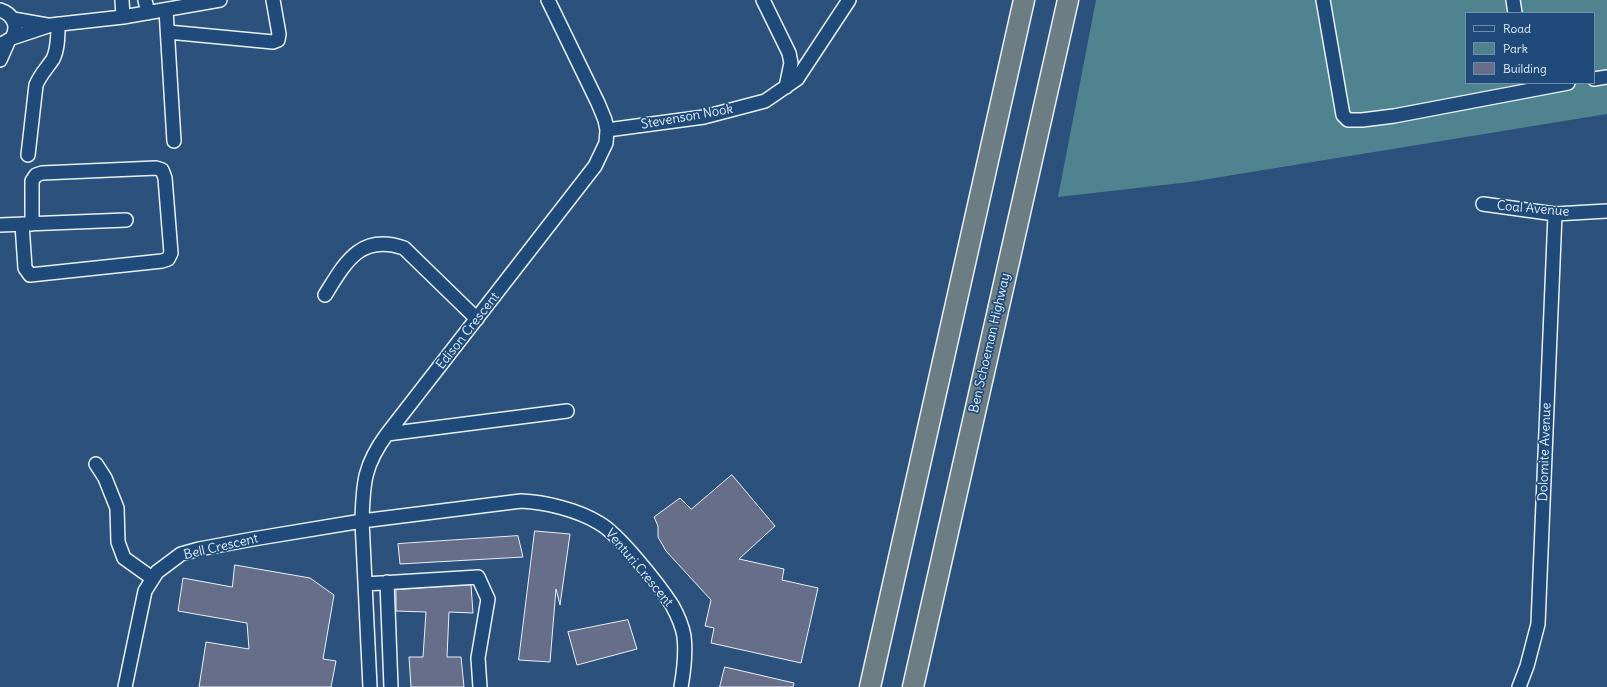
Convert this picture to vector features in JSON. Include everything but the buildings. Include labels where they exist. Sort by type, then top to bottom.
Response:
[{"type":"highway","points":[[870,687],[1024,0]]},
{"type":"highway","name":"Ben Schoeman Highway","points":[[913,687],[1068,0]]},
{"type":"street","points":[[0,0],[15,31],[6,42],[0,60]]},
{"type":"street","points":[[122,0],[123,17]]},
{"type":"street","points":[[6,42],[55,25],[123,17],[147,6],[166,10],[220,0]]},
{"type":"street","points":[[168,32],[273,42],[278,40],[279,34],[273,0]]},
{"type":"street","name":"Edison Crescent","points":[[370,687],[362,521],[363,487],[368,465],[375,450],[387,434],[602,155],[607,130],[598,103],[548,0]]},
{"type":"street","points":[[763,0],[789,53],[791,63],[786,87]]},
{"type":"street","name":"Stevenson Nook","points":[[607,130],[704,117],[765,101],[797,79],[849,0]]},
{"type":"street","points":[[1323,0],[1342,106],[1344,115],[1348,120],[1362,120],[1394,116],[1529,86],[1555,84]]},
{"type":"street","points":[[1513,0],[1515,12]]},
{"type":"street","points":[[166,10],[174,141]]},
{"type":"street","points":[[6,14],[55,25]]},
{"type":"street","points":[[28,155],[36,85],[39,77],[53,58],[58,42],[55,25]]},
{"type":"street","points":[[1595,79],[1607,77]]},
{"type":"street","points":[[156,168],[162,170],[164,178],[171,253],[168,259],[162,261],[30,275],[25,268],[27,224],[32,181],[36,175],[42,173],[156,168]]},
{"type":"street","name":"Coal Avenue","points":[[1483,204],[1555,214],[1607,211]]},
{"type":"street","name":"Dolomite Avenue","points":[[1519,687],[1527,666],[1538,624],[1555,214]]},
{"type":"street","points":[[0,225],[126,220]]},
{"type":"street","points":[[325,295],[347,260],[370,245],[390,243],[404,248],[477,319]]},
{"type":"street","points":[[387,434],[567,410]]},
{"type":"street","points":[[96,464],[105,478],[117,508],[118,542],[124,558],[152,578]]},
{"type":"street","name":"Venturi Crescent","points":[[362,521],[521,502],[546,504],[598,522],[615,536],[626,548],[663,593],[677,614],[684,635],[685,651],[681,687]]},
{"type":"street","name":"Bell Crescent","points":[[125,687],[140,607],[152,578],[156,572],[171,560],[181,554],[199,549],[362,521]]},
{"type":"street","points":[[365,584],[478,577],[488,599],[478,658],[480,687]]},
{"type":"street","points":[[387,582],[391,687]]},
{"type":"green space","points":[[1096,0],[1607,0],[1607,114],[1190,182],[1058,197]]}]
